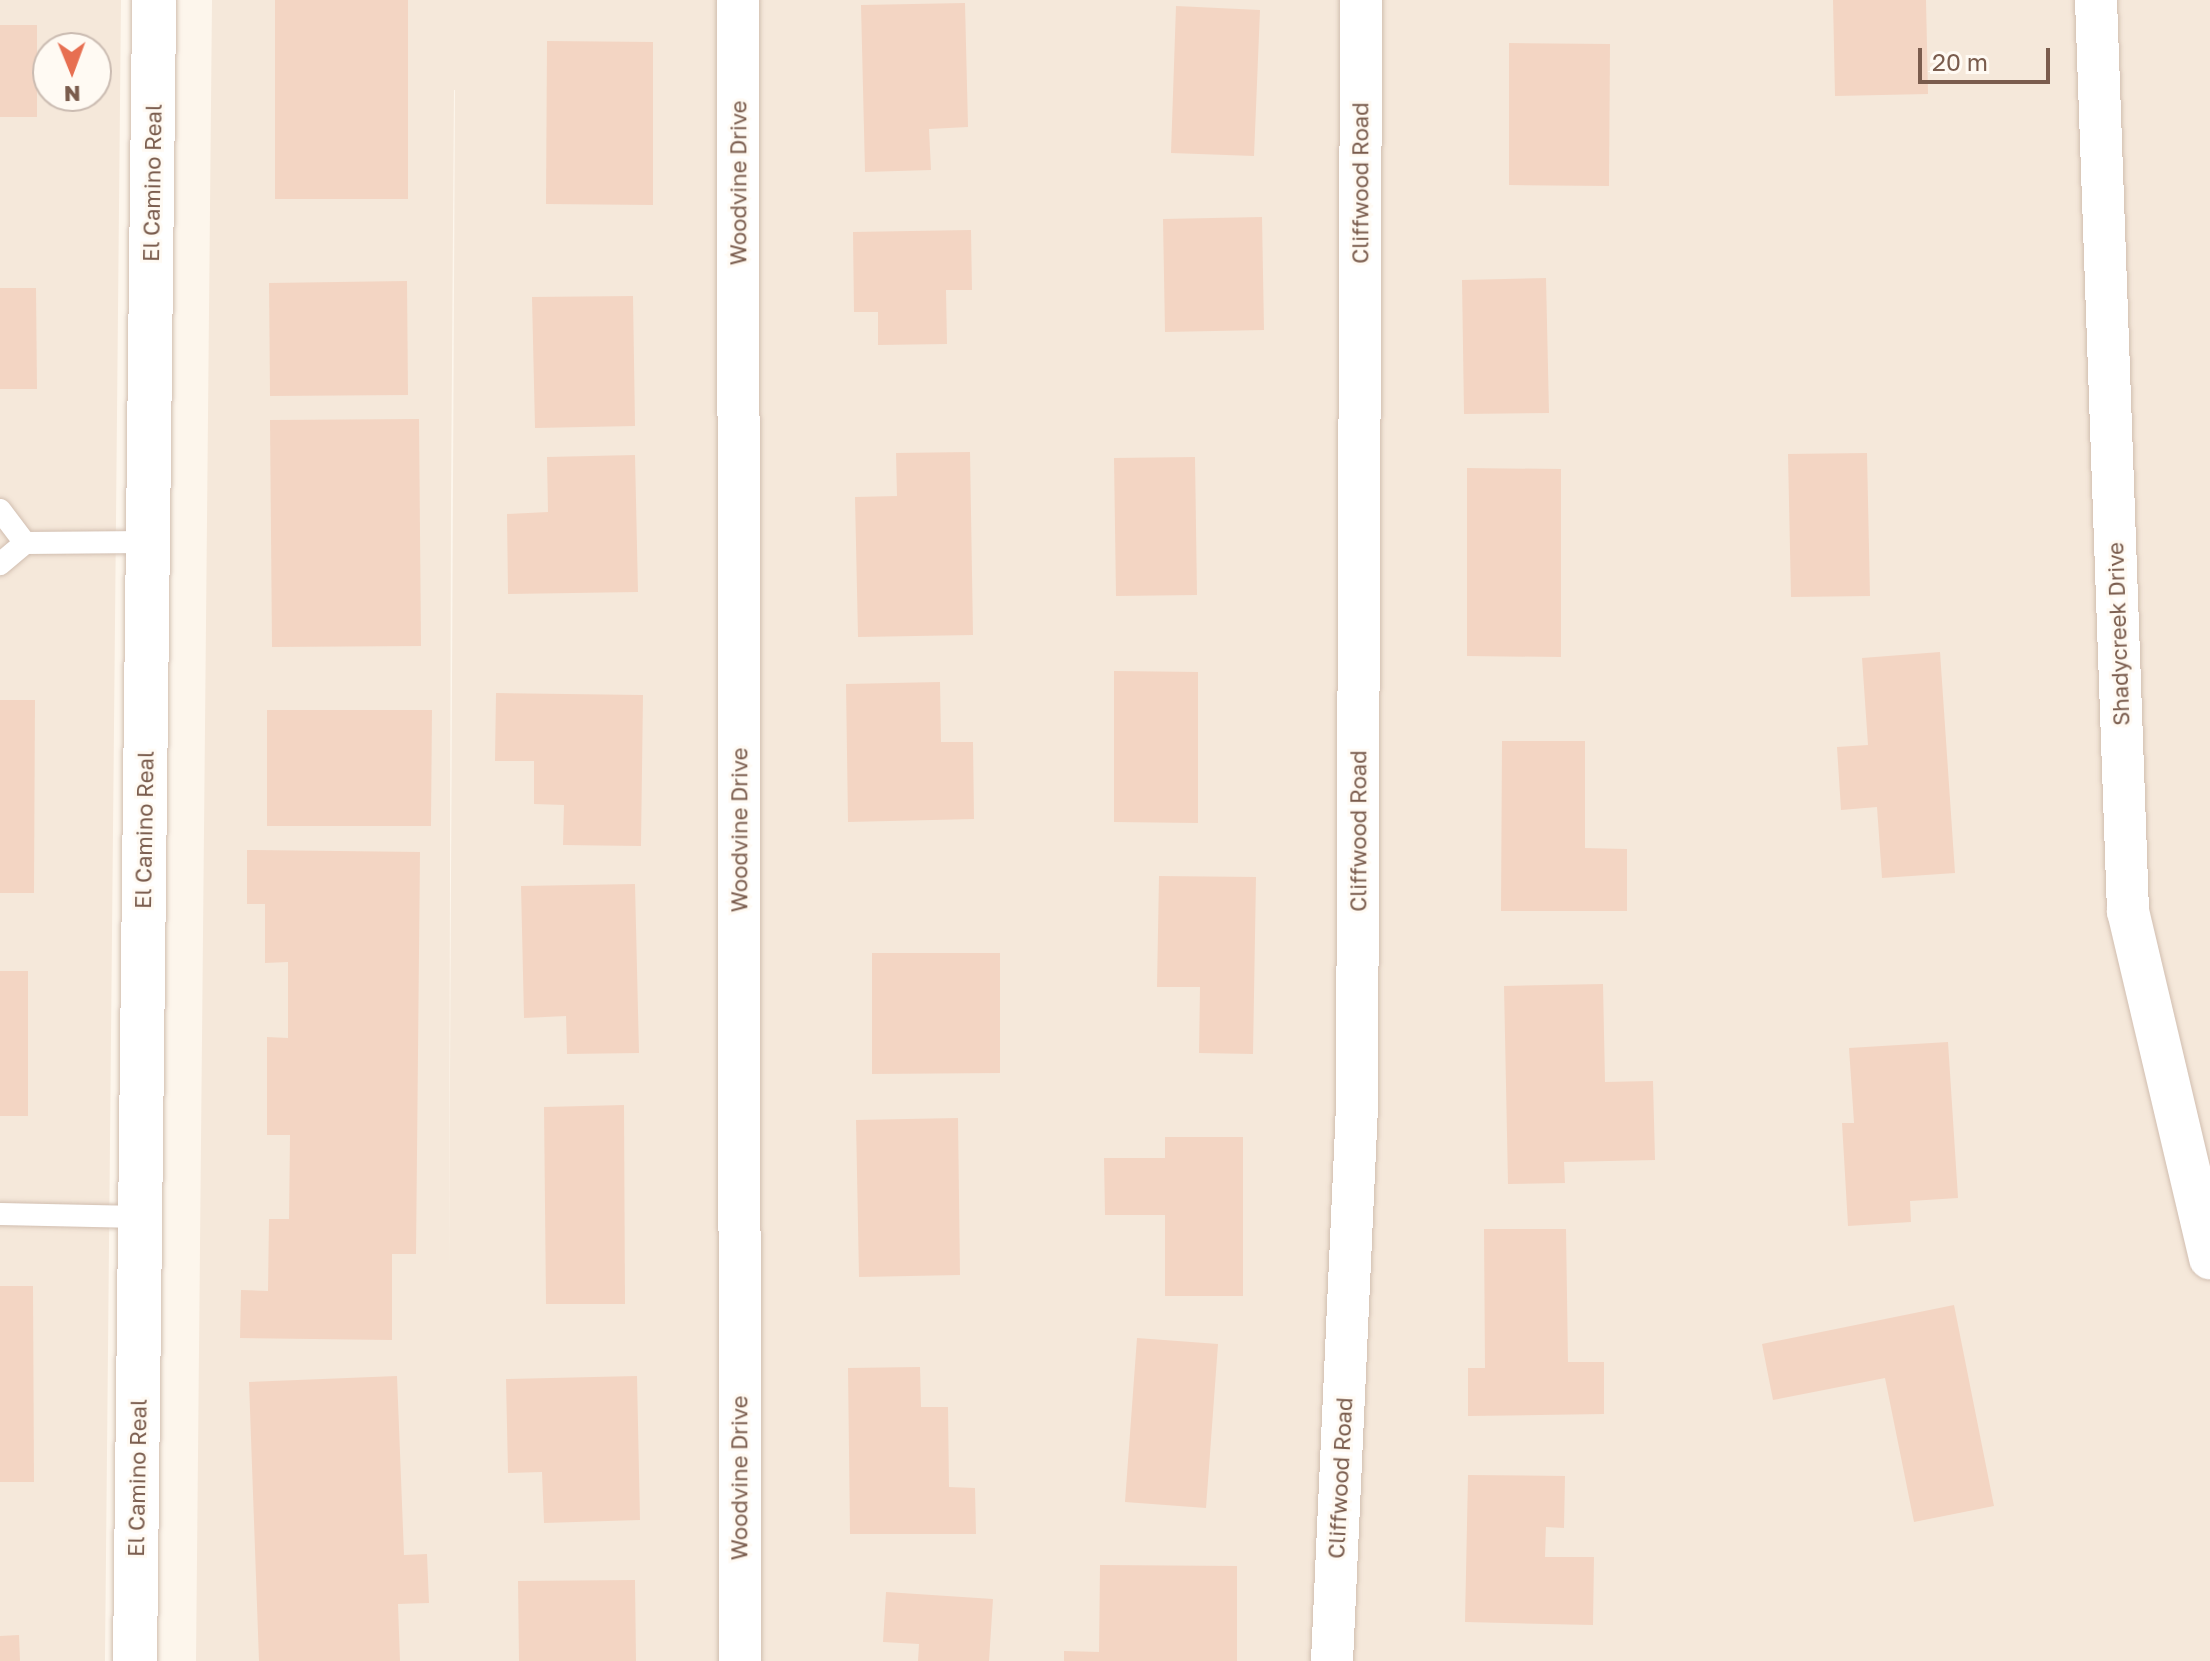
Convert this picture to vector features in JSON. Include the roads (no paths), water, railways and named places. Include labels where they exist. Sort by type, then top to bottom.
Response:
[{"type":"street","name":"El Camino Real","points":[[135,1661],[154,0]]},
{"type":"street","name":"Woodvine Drive","points":[[738,0],[740,1661]]},
{"type":"street","name":"Cliffwood Road","points":[[1332,1661],[1357,1107],[1361,0]]},
{"type":"street","name":"Shadycreek Drive","points":[[2096,0],[2128,911],[2210,1258]]},
{"type":"lane","points":[[0,510],[25,543]]},
{"type":"lane","points":[[0,564],[25,543],[147,542]]},
{"type":"lane","points":[[0,1214],[140,1217]]}]
